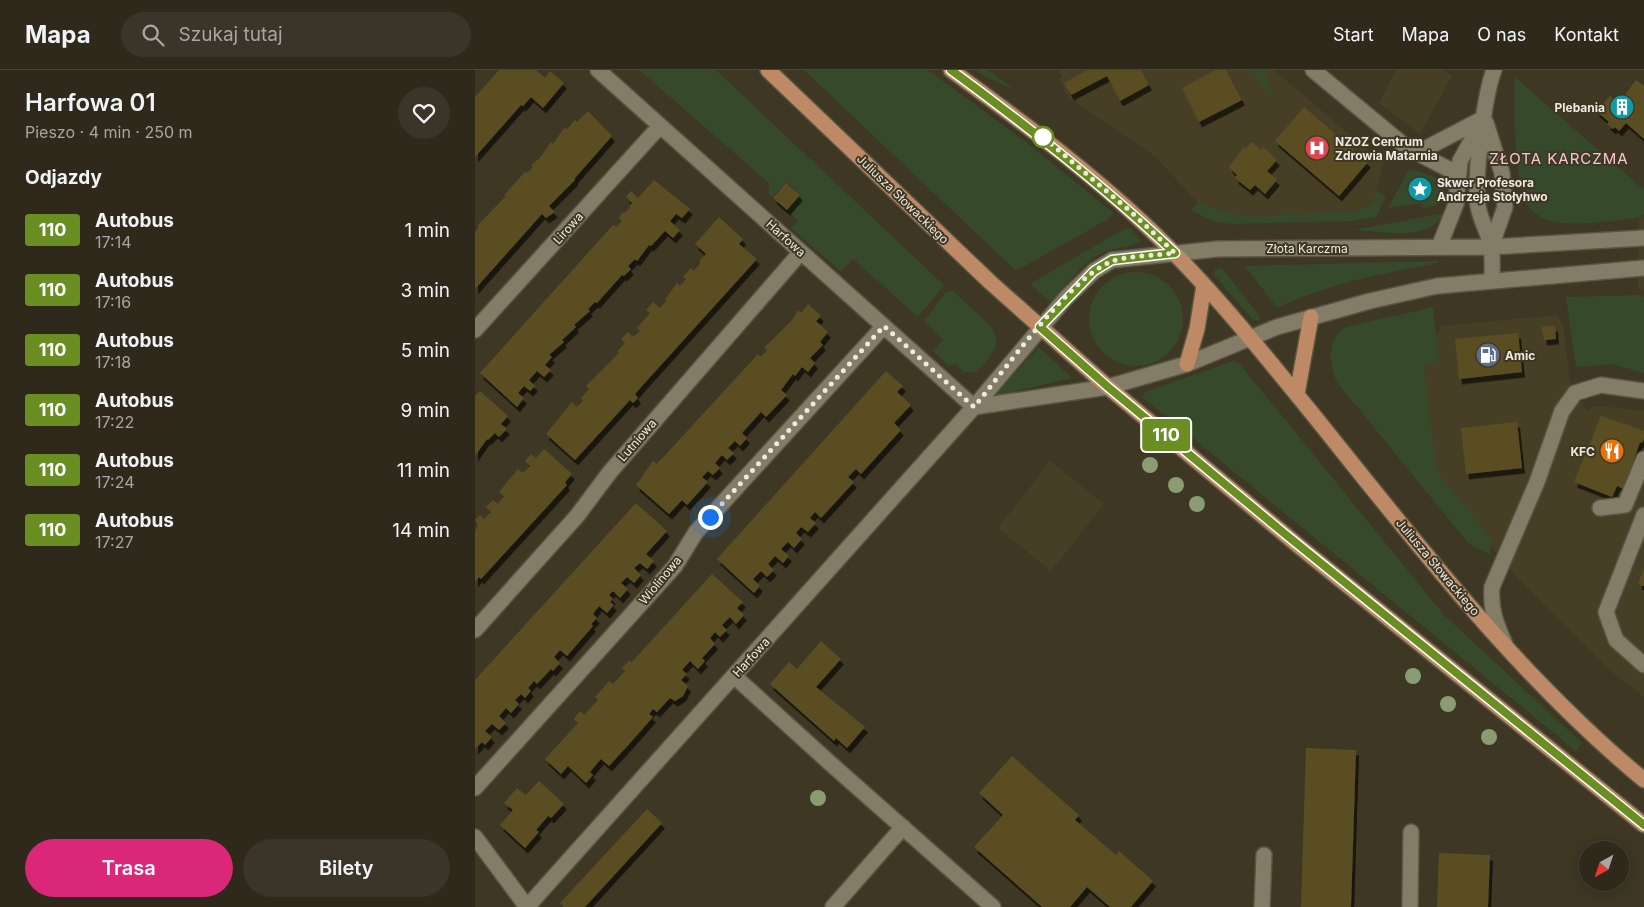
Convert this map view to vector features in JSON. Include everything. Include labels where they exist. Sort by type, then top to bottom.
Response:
[{"type":"main road","name":"Juliusza Słowackiego","points":[[768,70],[1040,327]]},
{"type":"main road","points":[[951,70],[1043,138],[1130,211],[1175,253],[1204,285],[1197,329],[1187,364]]},
{"type":"main road","name":"Juliusza Słowackiego","points":[[1204,285],[1297,394],[1439,571],[1556,699],[1644,780]]},
{"type":"main road","points":[[1297,394],[1311,318]]},
{"type":"main road","points":[[1040,327],[1108,387],[1308,553],[1644,825]]},
{"type":"street","name":"Harfowa","points":[[598,70],[974,407]]},
{"type":"street","points":[[1313,70],[1389,135],[1417,153],[1458,174]]},
{"type":"street","points":[[1492,281],[1491,247],[1478,206],[1479,166],[1484,118],[1490,81],[1494,70]]},
{"type":"street","points":[[1417,153],[1484,118]]},
{"type":"street","points":[[1439,247],[1456,204],[1460,161],[1484,118]]},
{"type":"street","points":[[1484,118],[1502,173],[1505,207],[1491,247]]},
{"type":"street","name":"Lirowa","points":[[475,330],[660,126]]},
{"type":"street","name":"Złota Karczma","points":[[1175,253],[1245,248],[1491,247],[1644,238]]},
{"type":"street","name":"Lutniowa","points":[[475,630],[577,516],[609,472],[801,252]]},
{"type":"street","points":[[1040,327],[1094,271],[1112,260],[1175,253]]},
{"type":"street","points":[[974,407],[1108,387],[1187,364],[1249,338],[1311,318],[1370,301],[1437,286],[1641,271]]},
{"type":"street","name":"Wiolinowa","points":[[475,788],[675,566],[696,532],[884,326]]},
{"type":"street","name":"Harfowa","points":[[475,837],[527,907],[974,407],[1040,327]]},
{"type":"street","points":[[1505,644],[1494,619],[1490,603],[1492,587],[1537,482],[1562,411],[1575,393],[1601,385],[1644,391]]},
{"type":"street","points":[[1600,508],[1625,505],[1644,459]]},
{"type":"street","points":[[1642,519],[1607,612],[1616,640],[1644,665]]},
{"type":"street","points":[[734,676],[993,907]]},
{"type":"street","points":[[833,907],[903,827]]},
{"type":"street","points":[[1410,907],[1411,832]]},
{"type":"street","points":[[1262,907],[1263,855]]},
{"type":"shaded area","points":[[1059,70],[1248,70],[1272,97],[1263,78],[1270,73],[1266,70],[1274,70],[1372,154],[1375,150],[1385,156],[1373,203],[1356,211],[1244,216],[1198,203],[1156,157],[1068,97],[1059,79],[1062,77]]},
{"type":"shaded area","points":[[1396,70],[1444,70],[1452,76],[1420,134],[1379,103]]},
{"type":"shaded area","points":[[1644,216],[1644,290],[1638,288],[1639,219]]},
{"type":"shaded area","points":[[1557,315],[1563,325],[1570,383],[1587,411],[1594,407],[1602,406],[1644,411],[1644,697],[1608,669],[1515,575],[1441,486],[1412,374],[1442,326]]},
{"type":"shaded area","points":[[1050,461],[1104,504],[1051,571],[998,528]]},
{"type":"green space","points":[[639,70],[716,70],[944,285],[918,317],[853,259],[841,272],[791,228],[798,221],[788,210],[801,195],[786,182],[772,197],[768,193],[769,183]]},
{"type":"green space","points":[[804,70],[928,70],[1026,142],[1114,213],[1110,218],[1016,271]]},
{"type":"green space","points":[[976,70],[988,70],[1015,90],[986,77]]},
{"type":"green space","points":[[1248,70],[1266,70],[1270,73],[1264,78],[1272,86],[1269,88],[1274,94],[1272,97]]},
{"type":"green space","points":[[1515,77],[1644,190],[1644,214],[1639,218],[1593,223],[1568,223],[1545,219],[1529,208],[1522,191],[1517,159],[1514,105]]},
{"type":"green space","name":"Skwer Profesora Andrzeja Stołyhwo","points":[[1409,169],[1433,176],[1441,181],[1442,193],[1438,204],[1423,209],[1422,203],[1388,208]]},
{"type":"green space","points":[[1376,190],[1386,197],[1376,217],[1352,221],[1232,224],[1215,222],[1190,210],[1198,203],[1244,216],[1356,211],[1373,203]]},
{"type":"green space","points":[[1445,213],[1437,222],[1415,232],[1390,233],[1353,230]]},
{"type":"green space","points":[[1130,228],[1141,240],[1139,242],[1106,251],[1094,257],[1081,268],[1052,301],[1049,301],[1030,284],[1122,230]]},
{"type":"green space","points":[[1438,261],[1438,263],[1376,275],[1336,286],[1277,308],[1245,266]]},
{"type":"green space","points":[[1222,268],[1258,314],[1260,321],[1253,320],[1214,275],[1215,269]]},
{"type":"green space","points":[[1136,272],[1154,276],[1169,286],[1179,301],[1183,319],[1179,337],[1169,352],[1154,362],[1136,366],[1118,362],[1103,352],[1093,337],[1089,319],[1093,301],[1103,286],[1118,276]]},
{"type":"green space","points":[[953,291],[992,327],[995,335],[996,347],[977,372],[964,372],[954,363],[950,367],[933,351],[943,340],[924,321],[946,292]]},
{"type":"green space","points":[[1640,295],[1644,297],[1644,373],[1612,364],[1576,367],[1566,297]]},
{"type":"green space","points":[[1433,307],[1439,362],[1424,364],[1435,460],[1441,477],[1491,538],[1490,555],[1468,543],[1336,381],[1332,366],[1332,345],[1335,338],[1346,327]]},
{"type":"green space","points":[[1039,347],[1072,378],[994,396]]},
{"type":"green space","points":[[1233,361],[1239,363],[1444,615],[1582,743],[1576,751],[1142,397],[1145,392]]},
{"type":"building","points":[[499,70],[536,70],[545,78],[550,71],[564,83],[543,108],[531,97],[523,106],[521,105],[475,157],[475,97]]},
{"type":"building","points":[[1088,70],[1141,70],[1149,85],[1120,101],[1107,76],[1071,95],[1064,83]]},
{"type":"building","points":[[1216,70],[1226,70],[1242,100],[1199,122],[1182,88]]},
{"type":"building","name":"Plebania","points":[[1636,80],[1644,86],[1644,139],[1626,123],[1619,131],[1615,127],[1613,129],[1607,124],[1609,122],[1596,111],[1610,96],[1619,103]]},
{"type":"building","name":"NZOZ Centrum Zdrowia Matarnia","points":[[1304,107],[1368,162],[1339,196],[1275,141]]},
{"type":"building","points":[[588,111],[612,136],[575,180],[549,206],[555,212],[546,218],[542,214],[475,289],[475,232],[479,227],[477,226],[506,196],[504,195],[525,172],[527,173],[533,167],[531,165],[540,158],[551,142],[553,144],[564,128],[567,129],[575,120],[577,122]]},
{"type":"building","points":[[1252,142],[1261,150],[1263,147],[1277,160],[1267,171],[1277,180],[1265,194],[1255,185],[1250,190],[1235,178],[1237,175],[1229,167],[1244,147],[1245,149]]},
{"type":"building","points":[[654,180],[690,209],[682,218],[676,214],[670,221],[680,230],[673,238],[665,231],[651,246],[649,245],[637,261],[635,259],[628,266],[631,269],[624,276],[622,275],[597,303],[595,302],[588,309],[590,311],[574,325],[576,327],[562,340],[564,342],[549,355],[552,357],[545,365],[551,370],[544,377],[537,371],[529,380],[535,386],[530,391],[524,386],[518,393],[524,398],[517,407],[480,373],[613,225],[617,227],[622,221],[619,218],[621,214],[627,211],[632,203],[626,197],[631,191],[638,198]]},
{"type":"building","points":[[786,183],[800,195],[787,210],[773,198]]},
{"type":"building","points":[[719,217],[743,239],[739,244],[757,259],[635,394],[638,398],[633,403],[630,400],[575,460],[546,434],[572,402],[577,407],[583,401],[581,398],[589,389],[586,386],[619,353],[617,352],[625,343],[621,339],[628,332],[633,337],[640,331],[637,328],[650,313],[646,310],[653,302],[660,308],[666,301],[665,297],[677,283],[680,286],[686,279],[683,277],[691,268],[694,271],[701,262],[699,261],[706,254],[695,244]]},
{"type":"building","points":[[808,304],[821,316],[816,321],[828,332],[820,342],[823,345],[810,358],[815,363],[808,372],[802,367],[795,376],[793,374],[781,390],[787,395],[766,417],[761,412],[742,433],[747,438],[740,446],[735,441],[728,448],[734,453],[727,460],[722,455],[715,463],[720,468],[713,475],[708,471],[702,477],[708,482],[687,505],[682,500],[669,514],[636,485],[653,461],[657,464],[758,354],[761,357],[767,350],[764,348],[792,320],[798,310],[801,313]]},
{"type":"building","points":[[1555,326],[1556,339],[1544,340],[1542,327]]},
{"type":"building","name":"Amic","points":[[1518,333],[1522,372],[1459,379],[1455,339]]},
{"type":"building","points":[[886,371],[903,386],[897,392],[911,405],[894,423],[901,430],[861,474],[856,469],[848,477],[854,482],[821,518],[815,512],[810,518],[816,523],[808,532],[801,527],[796,533],[802,539],[794,548],[788,542],[781,549],[789,556],[783,563],[775,556],[768,564],[774,570],[767,577],[761,571],[753,579],[760,586],[754,593],[717,559]]},
{"type":"building","points":[[480,391],[508,416],[501,424],[507,429],[499,437],[495,433],[487,439],[475,456],[475,396]]},
{"type":"building","name":"KFC","points":[[1601,416],[1644,431],[1644,439],[1642,443],[1640,442],[1624,489],[1617,486],[1612,497],[1574,482]]},
{"type":"building","points":[[1517,422],[1522,468],[1466,474],[1461,428]]},
{"type":"building","points":[[544,449],[572,474],[565,482],[567,485],[481,579],[479,577],[475,582],[475,530],[478,526],[475,520],[480,515],[484,519],[491,512],[486,507],[493,500],[498,504],[504,496],[499,492],[518,469],[523,473],[530,466],[525,461],[531,454],[536,458]]},
{"type":"building","points":[[636,503],[667,531],[646,554],[654,561],[647,569],[640,563],[634,568],[641,575],[634,583],[627,577],[621,583],[628,589],[620,598],[613,591],[609,595],[613,599],[610,602],[614,605],[607,613],[599,606],[593,614],[597,618],[591,624],[593,626],[567,656],[560,650],[554,657],[560,663],[553,671],[551,669],[537,684],[534,681],[528,688],[531,691],[525,698],[521,694],[515,700],[519,704],[511,713],[506,708],[499,716],[506,723],[499,730],[492,724],[485,731],[492,737],[485,745],[482,742],[475,749],[475,680]]},
{"type":"building","points":[[1644,569],[1644,586],[1638,584]]},
{"type":"building","points":[[712,574],[743,602],[737,608],[744,615],[736,624],[730,617],[722,625],[727,630],[720,637],[715,632],[710,638],[715,644],[702,658],[705,661],[698,669],[690,661],[682,670],[687,674],[681,680],[688,686],[683,696],[675,701],[670,698],[657,712],[653,709],[649,714],[653,717],[631,742],[609,766],[601,759],[590,772],[593,775],[586,783],[568,766],[561,774],[545,759],[578,723],[574,719],[580,711],[584,715],[598,700],[595,697],[609,681],[613,684],[625,671],[622,668],[630,660],[631,663]]},
{"type":"building","points":[[821,641],[841,659],[816,687],[865,727],[847,748],[836,738],[834,741],[770,684],[789,662],[797,669]]},
{"type":"building","points":[[1306,748],[1356,750],[1351,907],[1301,907]]},
{"type":"building","points":[[1012,756],[1079,815],[1075,820],[1116,855],[1119,851],[1153,881],[1131,907],[1110,907],[1087,887],[1070,907],[1042,907],[974,847],[1003,815],[979,793]]},
{"type":"building","points":[[539,781],[564,804],[551,818],[548,816],[536,830],[539,832],[525,848],[500,825],[513,810],[504,803],[517,788],[526,795]]},
{"type":"building","points":[[647,809],[662,823],[585,907],[564,907],[560,903]]},
{"type":"building","points":[[1439,853],[1490,855],[1488,907],[1437,907]]},
{"type":"bus line","name":"110","points":[[951,70],[1043,138],[1130,211],[1175,253],[1112,260],[1094,271],[1040,327],[1108,387],[1285,534],[1644,825]]},
{"type":"place","name":"Plebania","points":[[1622,107]]},
{"type":"place","name":"NZOZ Centrum Zdrowia Matarnia","points":[[1317,148]]},
{"type":"place","name":"Skwer Profesora Andrzeja Stołyhwo","points":[[1420,189]]},
{"type":"place","name":"Amic","points":[[1488,355]]},
{"type":"place","name":"KFC","points":[[1612,451]]},
{"type":"district","name":"ZŁOTA KARCZMA","points":[[1559,158]]},
{"type":"route","points":[[710,517],[884,326],[974,407],[1040,327],[1094,271],[1112,260],[1175,253],[1130,211],[1043,137]]}]
